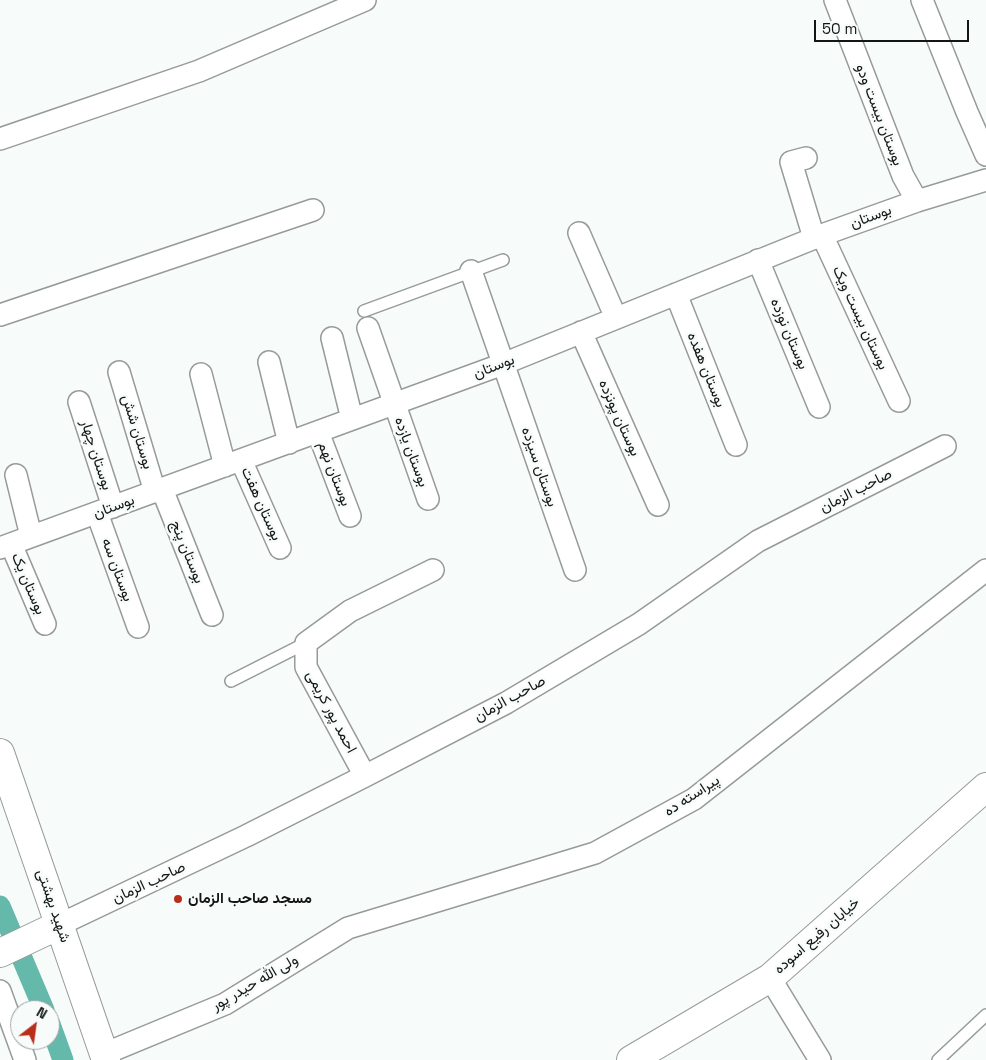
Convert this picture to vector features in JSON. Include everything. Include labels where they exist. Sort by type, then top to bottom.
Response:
[{"type":"street","points":[[0,139],[199,71],[365,0]]},
{"type":"street","name":"بوستان بیست ودو","points":[[836,0],[902,176],[917,201]]},
{"type":"street","points":[[922,0],[986,155]]},
{"type":"street","name":"بوستان بیست ویک","points":[[806,158],[791,162],[818,236],[899,401]]},
{"type":"street","name":"بوستان","points":[[6,546],[503,364],[818,236],[917,201],[986,180]]},
{"type":"street","points":[[0,315],[313,210]]},
{"type":"street","points":[[580,233],[616,318]]},
{"type":"street","name":"بوستان نوزده","points":[[758,260],[819,407]]},
{"type":"street","name":"بوستان سیزده","points":[[472,271],[575,570]]},
{"type":"street","name":"بوستان هفده","points":[[676,294],[736,445]]},
{"type":"street","name":"بوستان یازده","points":[[366,320],[428,499]]},
{"type":"street","name":"بوستان پونزده","points":[[581,332],[658,505]]},
{"type":"street","points":[[332,338],[352,419]]},
{"type":"street","points":[[269,362],[289,443]]},
{"type":"street","name":"بوستان شش","points":[[119,372],[159,491]]},
{"type":"street","name":"بوستان هفت","points":[[201,374],[233,463],[280,548]]},
{"type":"street","name":"بوستان چهار","points":[[79,402],[105,510]]},
{"type":"street","name":"بوستان نهم","points":[[318,432],[350,516]]},
{"type":"street","name":"صاحب الزمان","points":[[59,925],[246,836],[506,703],[630,629],[758,541],[945,446]]},
{"type":"street","points":[[16,475],[31,536]]},
{"type":"street","name":"بوستان پنج","points":[[159,491],[212,615]]},
{"type":"street","name":"بوستان سه","points":[[105,510],[138,627]]},
{"type":"street","name":"بوستان یک","points":[[6,546],[45,624]]},
{"type":"street","points":[[306,643],[350,611],[433,570]]},
{"type":"street","name":"پیراسته ده","points":[[348,928],[595,853],[694,799],[986,570]]},
{"type":"street","name":"احمد پور کریمی","points":[[306,643],[306,667],[366,776]]},
{"type":"street","name":"شهید بهشتی","points":[[0,753],[105,1057]]},
{"type":"street","name":"خیابان رفیع اسوده","points":[[631,1060],[770,978],[986,787]]},
{"type":"street","points":[[0,953],[59,925]]},
{"type":"street","name":"ولی الله حیدر پور","points":[[105,1057],[225,1004],[348,928]]},
{"type":"street","points":[[770,978],[820,1060]]},
{"type":"street","points":[[0,991],[25,1060]]},
{"type":"lane","points":[[366,320],[472,271],[503,260]]},
{"type":"lane","points":[[231,681],[306,643]]},
{"type":"lane","points":[[938,1060],[986,1015]]},
{"type":"waterway","points":[[0,906],[40,1000]]},
{"type":"waterway","points":[[59,1050],[63,1060]]},
{"type":"place","name":"مسجد صاحب الزمان","points":[[178,899]]}]
